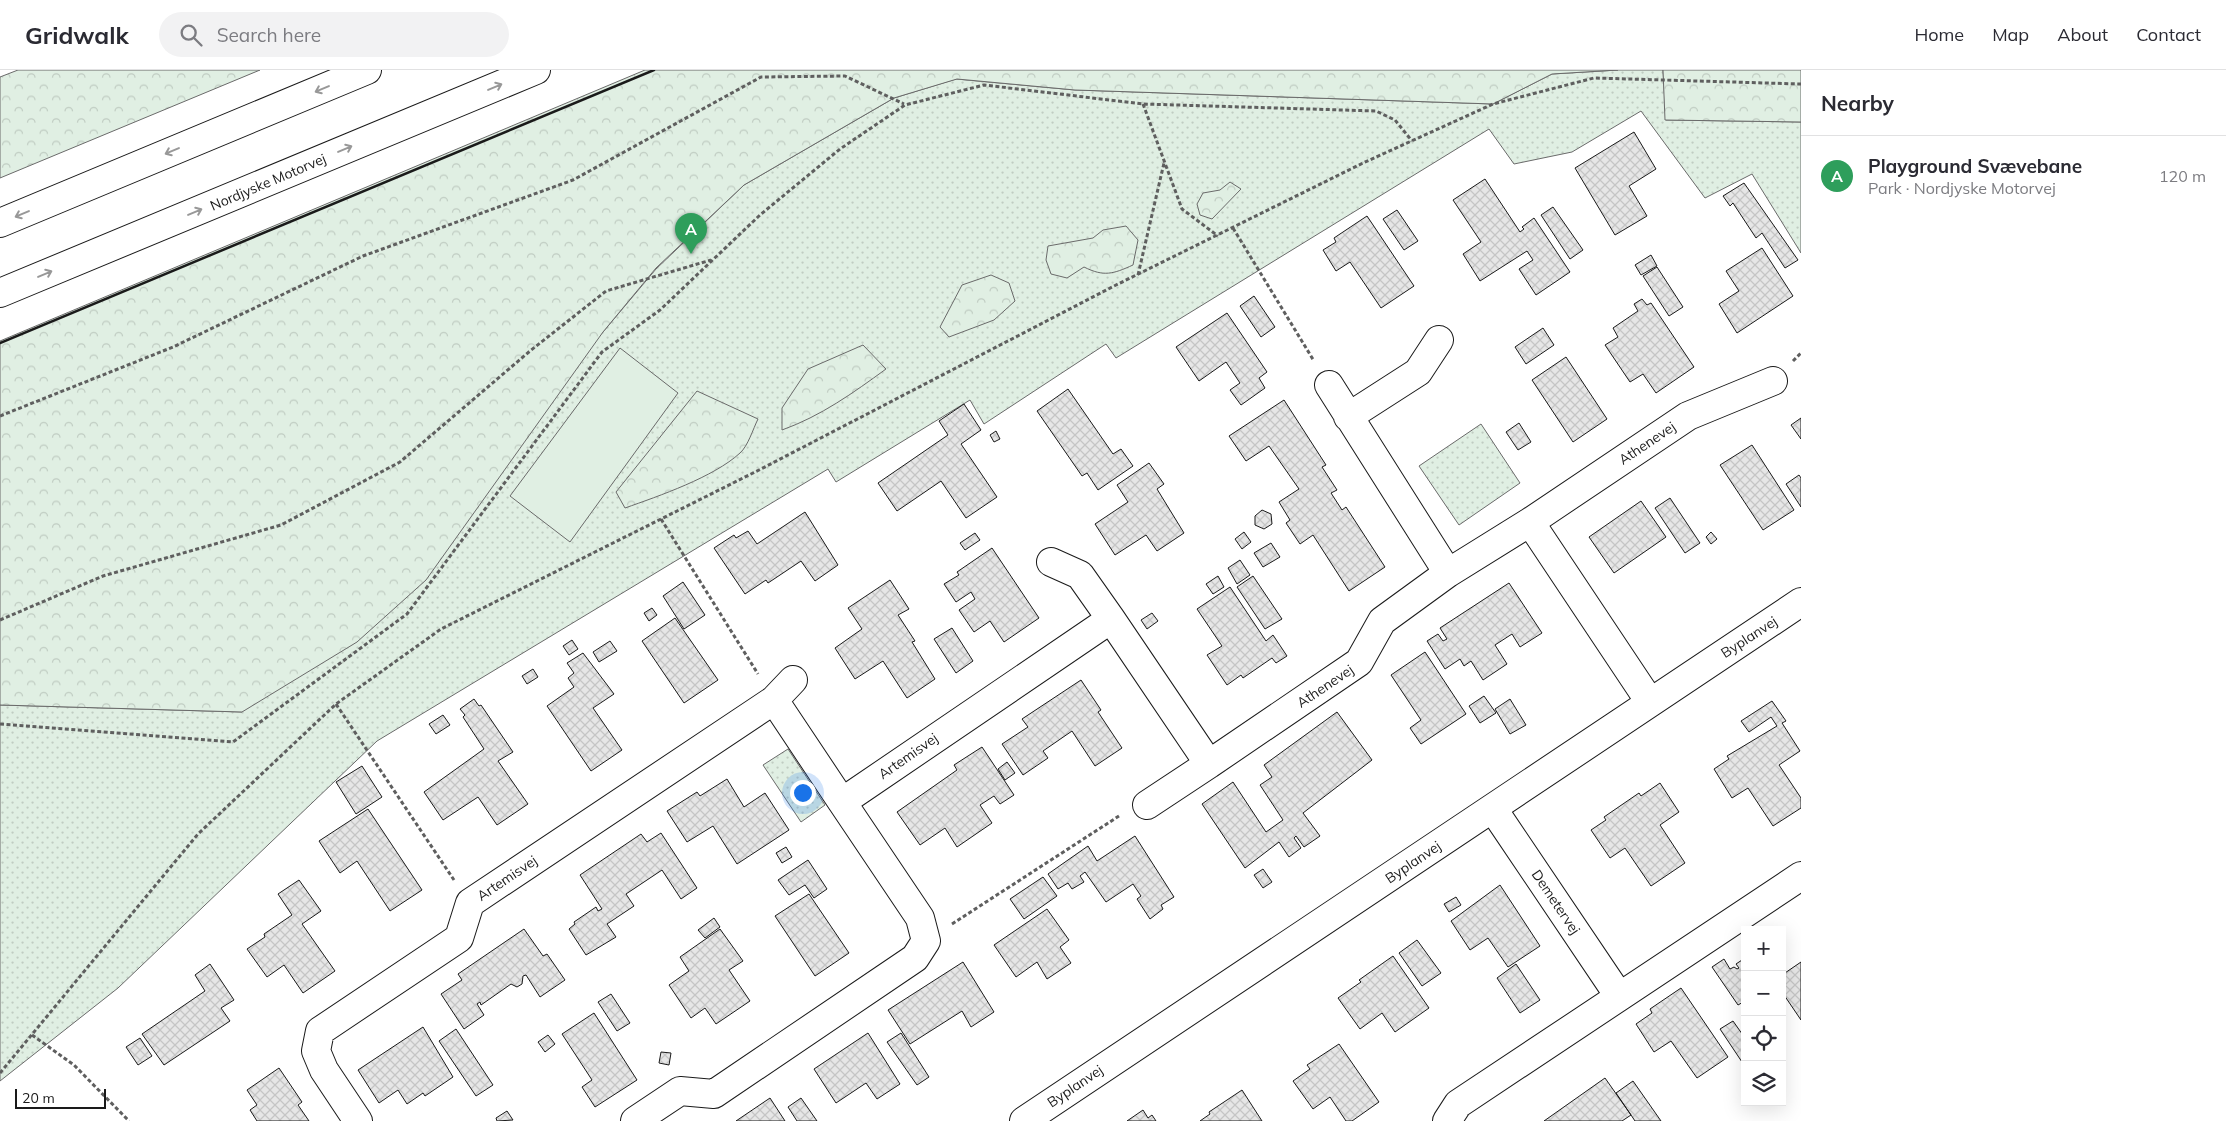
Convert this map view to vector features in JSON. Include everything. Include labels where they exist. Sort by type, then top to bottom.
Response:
[{"type":"main road","points":[[0,223],[367,70]]},
{"type":"main road","name":"Nordjyske Motorvej","points":[[0,293],[536,70]]},
{"type":"main road","points":[[1348,417],[1418,372],[1439,340]]},
{"type":"main road","name":"Athenevej","points":[[1147,805],[1359,662],[1382,621],[1448,573],[1530,522],[1688,416],[1773,381]]},
{"type":"main road","points":[[1329,385],[1448,573]]},
{"type":"main road","points":[[1530,522],[1650,702]]},
{"type":"main road","points":[[1051,562],[1080,575],[1208,764]]},
{"type":"main road","name":"Byplanvej","points":[[1024,1121],[1801,602]]},
{"type":"main road","name":"Artemisvej","points":[[842,802],[1111,619]]},
{"type":"main road","name":"Artemisvej","points":[[358,1121],[321,1064],[316,1051],[320,1031],[459,938],[470,903],[774,700],[793,680]]},
{"type":"main road","points":[[635,1121],[680,1091],[714,1094],[915,958],[926,941],[920,918],[774,700]]},
{"type":"main road","name":"Demetervej","points":[[1493,809],[1619,996]]},
{"type":"main road","points":[[1447,1121],[1458,1104],[1801,876]]},
{"type":"path","points":[[0,416],[173,347],[364,256],[573,180],[760,77],[846,76],[904,105]]},
{"type":"path","points":[[0,1073],[198,834],[336,704],[441,629],[661,519],[1138,275],[1412,141],[1494,104],[1594,78],[1801,84]]},
{"type":"path","points":[[0,724],[233,742],[407,614],[602,352],[660,310],[760,215],[840,149],[904,105],[984,86],[1143,104],[1376,111],[1395,120],[1412,141]]},
{"type":"path","points":[[1143,104],[1182,209],[1218,236]]},
{"type":"path","points":[[1138,275],[1164,162]]},
{"type":"path","points":[[1233,228],[1329,385]]},
{"type":"path","points":[[0,620],[103,576],[281,525],[400,462],[530,351],[606,291],[713,259]]},
{"type":"path","points":[[661,519],[774,700]]},
{"type":"path","points":[[336,704],[470,903]]},
{"type":"path","points":[[926,941],[1132,808],[1147,805]]},
{"type":"path","points":[[32,1035],[74,1065],[128,1121]]},
{"type":"green space","points":[[18,70],[260,70],[0,178],[0,77]]},
{"type":"green space","points":[[645,70],[1618,70],[1552,74],[1493,104],[1075,90],[957,79],[894,98],[744,185],[656,268],[603,332],[426,580],[357,642],[242,712],[0,705],[0,341]]},
{"type":"green space","points":[[1618,70],[1663,70],[1666,120],[1801,122],[1801,253],[1752,174],[1705,198],[1641,111],[1572,152],[1514,164],[1489,129],[1116,358],[1106,344],[984,424],[970,400],[836,482],[828,469],[377,741],[118,988],[0,1081],[0,705],[242,712],[603,332],[656,269],[744,185],[894,98],[956,79],[1075,90],[1493,104],[1552,74]]},
{"type":"green space","points":[[1663,70],[1801,70],[1801,122],[1665,120]]},
{"type":"green space","points":[[1230,182],[1241,189],[1212,219],[1200,215],[1197,204],[1203,193],[1220,190]]},
{"type":"green space","points":[[1126,226],[1138,240],[1133,265],[1120,271],[1108,273],[1097,272],[1084,267],[1067,278],[1051,274],[1046,260],[1048,246],[1093,238],[1103,230]]},
{"type":"green space","points":[[991,275],[1009,283],[1015,301],[994,320],[949,337],[940,327],[962,285]]},
{"type":"green space","points":[[863,345],[886,369],[823,411],[782,430],[782,408],[808,369]]},
{"type":"green space","points":[[620,348],[678,393],[570,542],[510,496]]},
{"type":"green space","points":[[697,391],[758,419],[745,446],[729,462],[701,478],[625,508],[616,492]]},
{"type":"green space","points":[[1481,424],[1520,483],[1459,525],[1419,466]]},
{"type":"green space","points":[[788,749],[825,805],[801,822],[763,765]]},
{"type":"building","points":[[1634,132],[1656,169],[1629,186],[1647,216],[1615,235],[1575,168]]},
{"type":"building","points":[[1485,179],[1520,232],[1524,229],[1522,227],[1534,218],[1570,272],[1536,295],[1519,269],[1533,260],[1527,251],[1480,281],[1463,254],[1481,242],[1453,200]]},
{"type":"building","points":[[1744,183],[1798,260],[1785,268],[1762,233],[1756,238],[1733,203],[1730,206],[1723,196]]},
{"type":"building","points":[[1553,207],[1583,250],[1570,259],[1541,215]]},
{"type":"building","points":[[1397,210],[1418,241],[1404,250],[1383,219]]},
{"type":"building","points":[[1367,216],[1414,286],[1381,308],[1350,262],[1336,271],[1323,250],[1336,242],[1334,238]]},
{"type":"building","points":[[1762,248],[1793,296],[1737,333],[1719,304],[1739,291],[1726,271]]},
{"type":"building","points":[[1651,255],[1657,266],[1641,275],[1635,265]]},
{"type":"building","points":[[1657,267],[1683,307],[1669,316],[1643,276]]},
{"type":"building","points":[[1254,296],[1275,327],[1261,337],[1240,306]]},
{"type":"building","points":[[1642,299],[1647,305],[1651,303],[1694,367],[1656,393],[1643,374],[1630,382],[1605,345],[1618,337],[1613,328],[1638,311],[1634,304]]},
{"type":"building","points":[[1227,313],[1267,372],[1259,378],[1265,388],[1241,405],[1230,390],[1240,383],[1226,362],[1199,381],[1176,347]]},
{"type":"building","points":[[1543,328],[1554,345],[1526,364],[1515,347]]},
{"type":"building","points":[[1566,357],[1607,419],[1573,442],[1532,380]]},
{"type":"building","points":[[1068,389],[1113,454],[1121,449],[1133,466],[1098,490],[1087,473],[1082,476],[1037,411]]},
{"type":"building","points":[[1284,400],[1326,465],[1322,467],[1337,490],[1331,493],[1342,510],[1346,507],[1385,567],[1349,591],[1313,535],[1300,544],[1286,523],[1290,520],[1279,502],[1299,489],[1269,446],[1246,461],[1229,436]]},
{"type":"building","points":[[964,404],[981,430],[961,444],[997,497],[966,518],[941,481],[897,511],[878,483],[948,435],[939,421]]},
{"type":"building","points":[[1801,418],[1801,439],[1791,425]]},
{"type":"building","points":[[1519,423],[1531,442],[1518,450],[1506,432]]},
{"type":"building","points":[[996,431],[1000,439],[994,442],[990,435]]},
{"type":"building","points":[[1752,445],[1794,510],[1763,530],[1720,465]]},
{"type":"building","points":[[1149,463],[1164,484],[1157,489],[1184,533],[1157,551],[1146,535],[1115,555],[1095,524],[1128,502],[1117,485]]},
{"type":"building","points":[[1799,475],[1801,478],[1801,507],[1786,484]]},
{"type":"building","points":[[1670,498],[1700,543],[1685,553],[1655,508]]},
{"type":"building","points":[[1641,501],[1666,537],[1614,573],[1589,537]]},
{"type":"building","points":[[1262,510],[1271,514],[1272,524],[1264,529],[1255,525],[1255,516]]},
{"type":"building","points":[[805,512],[838,565],[815,581],[801,561],[768,583],[766,580],[745,594],[714,548],[734,535],[736,538],[748,531],[757,544]]},
{"type":"building","points":[[1244,532],[1251,542],[1242,549],[1235,539]]},
{"type":"building","points":[[1711,532],[1717,539],[1711,544],[1706,537]]},
{"type":"building","points":[[975,533],[980,540],[965,550],[960,543]]},
{"type":"building","points":[[1271,543],[1280,557],[1263,567],[1254,553]]},
{"type":"building","points":[[992,548],[1039,618],[1004,642],[990,621],[974,632],[959,610],[975,599],[971,592],[956,602],[944,584],[959,575],[957,572]]},
{"type":"building","points":[[1240,560],[1250,575],[1237,584],[1228,568]]},
{"type":"building","points":[[1218,576],[1224,587],[1213,594],[1206,584]]},
{"type":"building","points":[[1253,576],[1282,619],[1265,629],[1237,587]]},
{"type":"building","points":[[890,580],[909,609],[898,615],[915,641],[912,642],[935,679],[907,698],[883,661],[855,679],[835,648],[862,629],[848,608]]},
{"type":"building","points":[[683,582],[705,615],[684,629],[663,596]]},
{"type":"building","points":[[1509,583],[1542,633],[1520,647],[1512,634],[1495,645],[1507,664],[1483,680],[1471,661],[1464,666],[1460,659],[1445,669],[1427,641],[1438,634],[1443,641],[1447,639],[1440,628]]},
{"type":"building","points":[[1230,587],[1266,641],[1273,635],[1287,656],[1276,663],[1272,658],[1243,678],[1241,675],[1227,685],[1207,655],[1222,646],[1197,609]]},
{"type":"building","points":[[652,608],[657,615],[649,621],[644,613]]},
{"type":"building","points":[[1152,613],[1158,621],[1147,629],[1141,620]]},
{"type":"building","points":[[675,618],[718,680],[684,703],[642,641]]},
{"type":"building","points":[[952,628],[973,661],[956,673],[934,639]]},
{"type":"building","points":[[572,640],[578,649],[569,655],[563,646]]},
{"type":"building","points":[[610,641],[617,651],[599,662],[593,652]]},
{"type":"building","points":[[1425,652],[1466,714],[1421,744],[1410,728],[1421,720],[1391,675]]},
{"type":"building","points":[[583,653],[614,694],[593,708],[622,750],[591,771],[547,706],[574,687],[568,678],[574,673],[567,663]]},
{"type":"building","points":[[533,669],[538,677],[527,684],[522,676]]},
{"type":"building","points":[[1081,680],[1101,710],[1098,712],[1122,748],[1095,766],[1072,731],[1043,751],[1048,758],[1023,775],[1002,744],[1028,727],[1022,719]]},
{"type":"building","points":[[1484,696],[1496,713],[1480,723],[1469,706]]},
{"type":"building","points":[[474,699],[479,706],[481,705],[513,752],[498,761],[528,804],[497,825],[478,797],[443,820],[424,792],[484,749],[463,717],[465,715],[460,709]]},
{"type":"building","points":[[1510,699],[1526,725],[1510,734],[1495,709]]},
{"type":"building","points":[[1772,701],[1786,721],[1782,723],[1800,751],[1779,765],[1801,798],[1801,808],[1773,826],[1748,788],[1732,798],[1714,769],[1729,759],[1727,756],[1777,726],[1771,717],[1749,732],[1741,721]]},
{"type":"building","points":[[1337,712],[1372,760],[1303,813],[1320,836],[1304,847],[1296,836],[1294,838],[1301,848],[1289,857],[1279,842],[1245,868],[1202,804],[1233,782],[1266,832],[1283,820],[1260,785],[1272,777],[1264,765]]},
{"type":"building","points":[[443,715],[450,725],[436,734],[429,724]]},
{"type":"building","points":[[982,747],[1014,795],[1000,804],[994,796],[980,805],[992,823],[957,847],[945,828],[920,845],[897,812],[957,770],[954,765]]},
{"type":"building","points":[[1007,762],[1015,773],[1005,780],[998,769]]},
{"type":"building","points":[[362,766],[382,797],[356,814],[336,782]]},
{"type":"building","points":[[727,779],[744,807],[765,793],[789,830],[737,864],[713,826],[687,842],[667,811],[697,792],[700,796]]},
{"type":"building","points":[[1660,783],[1679,812],[1660,825],[1685,863],[1651,886],[1625,848],[1610,858],[1591,830],[1606,820],[1604,817],[1639,793],[1641,796]]},
{"type":"building","points":[[368,809],[422,890],[390,911],[357,861],[340,873],[319,841]]},
{"type":"building","points":[[661,833],[697,888],[681,899],[662,870],[626,894],[634,906],[607,924],[616,937],[586,955],[569,929],[575,924],[574,922],[596,907],[598,911],[602,909],[580,875],[641,834],[647,842]]},
{"type":"building","points":[[1135,836],[1174,897],[1161,905],[1163,909],[1150,919],[1137,899],[1141,896],[1133,884],[1106,902],[1085,872],[1080,876],[1084,882],[1072,889],[1068,883],[1058,889],[1048,874],[1088,846],[1097,861]]},
{"type":"building","points":[[786,847],[792,857],[782,863],[776,853]]},
{"type":"building","points":[[808,860],[827,889],[814,898],[805,885],[789,895],[778,880]]},
{"type":"building","points":[[1263,869],[1272,882],[1263,888],[1254,875]]},
{"type":"building","points":[[1043,877],[1057,896],[1024,919],[1010,899]]},
{"type":"building","points":[[299,880],[321,911],[302,924],[335,971],[303,993],[284,965],[267,977],[247,949],[265,937],[264,934],[292,915],[278,894]]},
{"type":"building","points":[[1500,885],[1540,946],[1508,967],[1488,938],[1470,950],[1451,921]]},
{"type":"building","points":[[809,894],[849,953],[815,976],[775,916]]},
{"type":"building","points":[[1456,897],[1461,905],[1449,912],[1444,904]]},
{"type":"building","points":[[1047,909],[1069,940],[1060,947],[1071,963],[1047,979],[1037,962],[1016,977],[994,945]]},
{"type":"building","points":[[714,918],[720,927],[705,938],[698,930]]},
{"type":"building","points":[[524,929],[543,956],[547,954],[565,980],[540,997],[526,975],[523,976],[522,984],[517,987],[511,984],[481,1005],[480,1002],[477,1004],[484,1015],[464,1029],[441,994],[462,980],[458,974]]},
{"type":"building","points":[[720,929],[743,961],[729,970],[750,1001],[716,1024],[705,1008],[691,1018],[669,985],[689,971],[680,957]]},
{"type":"building","points":[[1417,940],[1441,973],[1422,986],[1399,953]]},
{"type":"building","points":[[1393,956],[1429,1008],[1395,1032],[1382,1013],[1360,1029],[1338,998],[1361,982],[1359,980]]},
{"type":"building","points":[[1724,959],[1730,969],[1734,967],[1739,968],[1736,964],[1741,961],[1741,1003],[1738,1005],[1712,967]]},
{"type":"building","points":[[963,962],[994,1012],[971,1027],[962,1011],[910,1044],[888,1010]]},
{"type":"building","points":[[1801,962],[1801,1020],[1786,998],[1786,972]]},
{"type":"building","points":[[210,964],[234,1000],[221,1008],[230,1021],[164,1065],[142,1034],[205,991],[195,975]]},
{"type":"building","points":[[1516,964],[1540,1000],[1520,1013],[1497,978]]},
{"type":"building","points":[[1681,988],[1728,1057],[1697,1078],[1671,1041],[1654,1052],[1636,1024],[1652,1013],[1650,1009]]},
{"type":"building","points":[[611,994],[630,1023],[617,1031],[598,1002]]},
{"type":"building","points":[[594,1013],[637,1080],[595,1107],[582,1087],[592,1080],[562,1034]]},
{"type":"building","points":[[1733,1021],[1741,1032],[1741,1060],[1720,1029]]},
{"type":"building","points":[[423,1027],[453,1077],[425,1096],[423,1093],[407,1104],[398,1090],[379,1103],[358,1070]]},
{"type":"building","points":[[456,1029],[493,1085],[476,1096],[439,1041]]},
{"type":"building","points":[[868,1033],[900,1084],[877,1099],[866,1083],[836,1103],[814,1069]]},
{"type":"building","points":[[901,1033],[929,1077],[917,1085],[887,1042]]},
{"type":"building","points":[[548,1035],[555,1044],[545,1052],[538,1042]]},
{"type":"building","points":[[140,1038],[152,1056],[138,1065],[126,1047]]},
{"type":"building","points":[[1339,1044],[1379,1102],[1352,1121],[1346,1121],[1330,1097],[1313,1109],[1293,1081],[1310,1069],[1307,1065]]},
{"type":"building","points":[[661,1052],[671,1053],[669,1065],[659,1063]]},
{"type":"building","points":[[279,1068],[302,1102],[298,1105],[309,1121],[257,1121],[250,1110],[257,1105],[247,1090]]},
{"type":"building","points":[[1605,1078],[1631,1115],[1622,1121],[1544,1121]]},
{"type":"building","points":[[1633,1081],[1661,1121],[1635,1121],[1616,1093]]},
{"type":"building","points":[[1242,1090],[1262,1121],[1200,1121],[1210,1114],[1209,1112]]},
{"type":"building","points":[[770,1098],[785,1121],[736,1121]]},
{"type":"building","points":[[801,1098],[817,1121],[797,1121],[788,1107]]},
{"type":"building","points":[[1143,1110],[1148,1118],[1152,1115],[1156,1121],[1127,1121]]},
{"type":"building","points":[[507,1111],[513,1120],[497,1121],[496,1118]]},
{"type":"wall","points":[[0,343],[654,70]]},
{"type":"place","name":"Playground Svævebane","points":[[691,254]]}]
